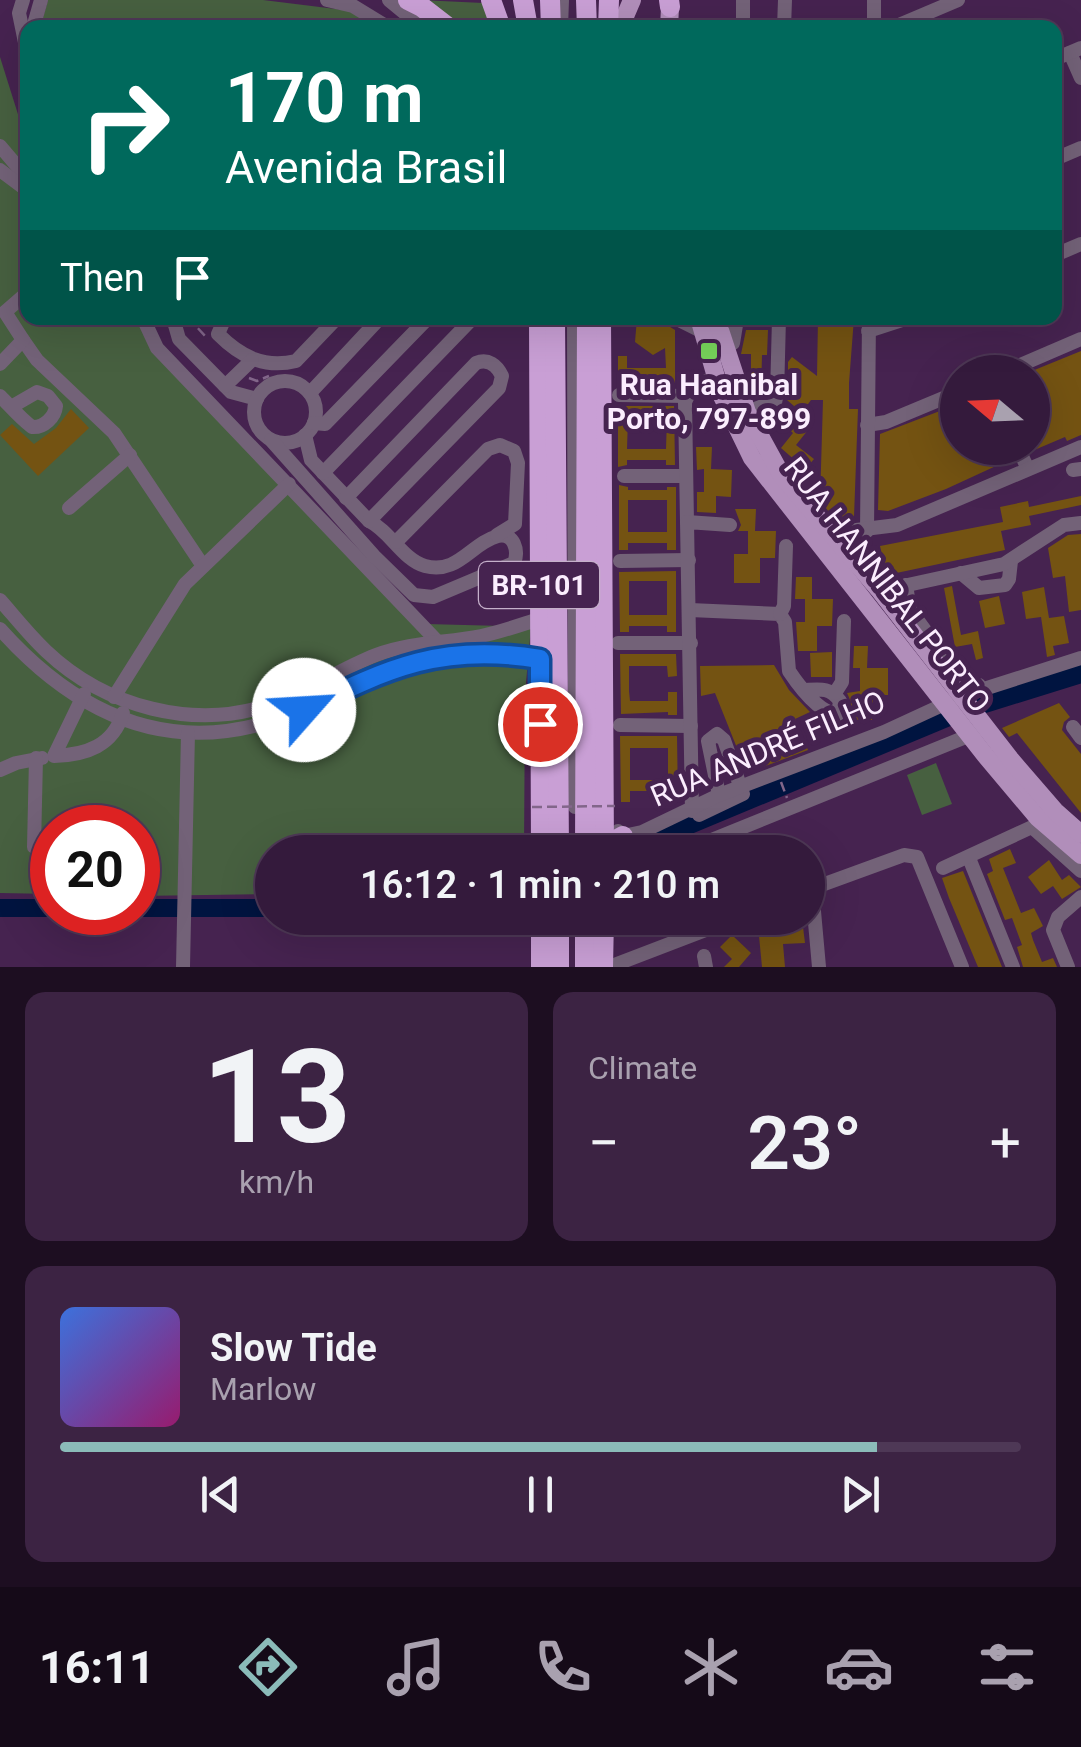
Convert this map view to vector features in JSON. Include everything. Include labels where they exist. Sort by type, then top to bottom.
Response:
[{"type":"highway","points":[[408,0],[438,20]]},
{"type":"highway","name":"BR-101","points":[[534,325],[540,382],[541,835]]},
{"type":"highway","name":"BR-101","points":[[555,325],[559,835]]},
{"type":"highway","name":"BR-101","points":[[585,835],[587,325]]},
{"type":"highway","name":"BR-101","points":[[607,325],[612,835]]},
{"type":"highway","points":[[540,382],[556,450]]},
{"type":"highway","points":[[541,935],[542,967]]},
{"type":"highway","points":[[558,967],[559,935]]},
{"type":"highway","points":[[585,935],[585,967]]},
{"type":"highway","points":[[605,935],[606,967]]},
{"type":"main road","name":"RUA HANNIBAL PORTO","points":[[707,325],[716,377],[729,414],[752,458],[812,538],[843,538]]},
{"type":"main road","name":"RUA HANNIBAL PORTO","points":[[707,325],[747,412],[782,476],[843,538],[962,696],[978,732],[1038,818],[1081,855]]},
{"type":"main road","name":"RUA HANNIBAL PORTO","points":[[843,538],[943,704],[978,732],[1081,834]]},
{"type":"street","points":[[327,0],[353,6],[375,20]]},
{"type":"street","points":[[389,0],[414,20]]},
{"type":"street","points":[[911,20],[958,0]]},
{"type":"street","points":[[1076,50],[1081,78]]},
{"type":"street","points":[[0,146],[20,170]]},
{"type":"street","points":[[0,170],[20,186]]},
{"type":"street","points":[[20,299],[5,312],[23,340],[37,360],[114,433],[203,566]]},
{"type":"street","points":[[146,325],[157,348],[437,640]]},
{"type":"street","points":[[175,325],[179,338],[230,392],[257,399]]},
{"type":"street","points":[[221,325],[218,334],[252,360],[296,361],[330,325]]},
{"type":"street","points":[[307,390],[364,325]]},
{"type":"street","points":[[307,390],[373,325]]},
{"type":"street","points":[[271,440],[289,443],[325,424],[421,325]]},
{"type":"street","points":[[323,473],[465,325]]},
{"type":"street","points":[[564,325],[566,835]]},
{"type":"street","points":[[574,325],[576,835]]},
{"type":"street","points":[[734,343],[735,325]]},
{"type":"street","points":[[772,423],[780,325]]},
{"type":"street","points":[[868,325],[867,425],[843,538],[908,520],[1081,446]]},
{"type":"street","points":[[1044,355],[1081,339]]},
{"type":"street","points":[[0,364],[23,340]]},
{"type":"street","points":[[224,386],[252,360]]},
{"type":"street","points":[[346,498],[476,363],[486,361],[497,367],[502,376],[499,388],[369,522]]},
{"type":"street","points":[[692,810],[686,396],[696,384],[716,377]]},
{"type":"street","points":[[494,537],[510,538],[516,549],[514,563],[434,598],[414,595],[258,426],[257,399],[262,391],[278,382],[288,381],[307,390],[315,402],[310,429],[311,460],[369,522],[379,526],[422,566],[441,568],[462,560],[494,537],[515,524],[540,523]]},
{"type":"street","points":[[620,395],[686,396]]},
{"type":"street","points":[[747,412],[768,404],[776,396]]},
{"type":"street","points":[[867,425],[886,422],[940,400]]},
{"type":"street","points":[[396,542],[494,446],[507,446],[514,451],[518,463],[515,524]]},
{"type":"street","points":[[69,508],[130,455]]},
{"type":"street","points":[[1026,465],[1028,469]]},
{"type":"street","points":[[624,476],[685,476]]},
{"type":"street","points":[[0,770],[36,758],[89,752],[102,745],[122,719],[120,699],[185,584],[289,484]]},
{"type":"street","points":[[687,522],[730,525]]},
{"type":"street","points":[[880,591],[1011,561],[1064,525],[1081,523]]},
{"type":"street","points":[[780,614],[784,606],[786,546]]},
{"type":"street","points":[[620,561],[688,560]]},
{"type":"street","points":[[906,585],[910,610],[968,686],[1081,657]]},
{"type":"street","points":[[0,600],[46,651],[89,684],[120,699],[178,714],[234,714],[297,694],[376,655],[437,640],[482,636],[539,619]]},
{"type":"street","points":[[690,610],[780,614]]},
{"type":"street","points":[[780,614],[785,622],[786,663],[793,677],[805,690],[833,716],[841,709],[834,694],[822,689],[805,690]]},
{"type":"street","points":[[834,694],[842,682],[844,621]]},
{"type":"street","points":[[0,629],[34,665],[81,702],[122,719],[188,733],[238,730],[278,719],[395,666],[416,661],[490,652],[540,659]]},
{"type":"street","points":[[618,643],[690,643]]},
{"type":"street","name":"RUA ANDRÉ FILHO","points":[[635,835],[719,796],[884,732],[962,696],[1081,657]]},
{"type":"street","points":[[54,756],[89,684]]},
{"type":"street","points":[[620,725],[691,726]]},
{"type":"street","name":"RUA ANDRÉ FILHO","points":[[724,835],[978,732]]},
{"type":"street","points":[[183,967],[188,733]]},
{"type":"street","points":[[648,835],[741,796],[743,786],[724,740],[714,734],[708,746],[719,796]]},
{"type":"street","points":[[35,805],[36,758]]},
{"type":"street","points":[[943,868],[1032,827],[1081,871]]},
{"type":"street","points":[[825,884],[904,855],[917,857],[962,967]]},
{"type":"street","points":[[969,858],[1013,967]]},
{"type":"street","points":[[1068,967],[1053,930],[1058,917],[1081,898]]},
{"type":"street","points":[[567,935],[567,967]]},
{"type":"street","points":[[576,935],[576,967]]},
{"type":"street","points":[[606,967],[692,935]]},
{"type":"street","points":[[815,935],[819,967]]},
{"type":"path","points":[[779,778],[789,803]]},
{"type":"path","points":[[532,807],[610,808]]},
{"type":"green space","points":[[48,0],[263,0],[352,11],[366,20],[42,20]]},
{"type":"green space","points":[[420,0],[483,3],[489,20],[447,20]]},
{"type":"green space","points":[[0,57],[20,121],[20,325],[150,325],[158,345],[426,624],[503,626],[532,616],[525,694],[524,835],[255,835],[255,894],[160,896],[160,805],[30,805],[30,894],[0,893]]},
{"type":"green space","points":[[936,763],[952,804],[922,815],[907,775]]},
{"type":"building","points":[[636,325],[667,325],[675,330],[675,385],[666,385],[666,379],[627,379],[627,384],[618,384],[618,356],[627,356],[627,368],[666,368],[665,348],[653,355],[635,342]]},
{"type":"building","points":[[818,325],[853,325],[849,409],[858,409],[854,517],[835,519],[820,501],[823,400],[811,400],[800,415],[812,425],[796,445],[814,459],[802,473],[794,467],[797,462],[781,448],[793,433],[783,424],[794,406],[787,400],[792,381],[788,378],[788,362],[792,357],[817,376]]},
{"type":"building","points":[[746,330],[768,330],[767,355],[762,355],[761,393],[754,393],[751,383],[751,354],[741,354]]},
{"type":"building","points":[[1081,351],[1081,435],[1050,443],[1050,364]]},
{"type":"building","points":[[618,406],[674,406],[675,465],[666,465],[666,460],[627,460],[627,465],[618,467]],"holes":[[[628,417],[667,417],[666,449],[627,449]]]},
{"type":"building","points":[[71,409],[89,428],[38,476],[0,435],[12,424],[34,444],[56,428]]},
{"type":"building","points":[[940,411],[940,465],[998,465],[888,511],[878,510],[880,434]]},
{"type":"building","points":[[696,447],[712,447],[711,469],[732,470],[731,497],[716,496],[716,513],[697,512],[697,492],[704,492],[704,469],[697,470]]},
{"type":"building","points":[[619,485],[628,490],[676,487],[676,550],[667,550],[667,543],[628,543],[628,550],[619,550]],"holes":[[[628,500],[667,500],[667,532],[628,532]]]},
{"type":"building","points":[[1081,496],[1081,505],[1029,516],[1031,525],[1001,531],[1005,550],[887,575],[880,546],[1003,522],[1000,507],[1028,501],[1029,507]]},
{"type":"building","points":[[735,509],[756,509],[755,531],[776,531],[775,558],[760,558],[760,583],[734,583],[734,554],[748,554],[748,531],[738,531],[741,525]]},
{"type":"building","points":[[1081,534],[1081,610],[1069,612],[1065,576],[1053,578],[1048,548],[1068,535]]},
{"type":"building","points":[[676,571],[676,632],[667,632],[667,626],[629,626],[629,632],[620,632],[619,572]],"holes":[[[629,581],[667,581],[667,615],[629,615]]]},
{"type":"building","points":[[796,577],[812,577],[812,599],[833,599],[832,626],[817,626],[817,651],[798,651],[796,622],[805,622],[805,599],[795,599]]},
{"type":"building","points":[[952,586],[961,635],[978,631],[983,658],[976,660],[972,644],[955,647],[944,588]]},
{"type":"building","points":[[1044,587],[1049,618],[1064,616],[1069,643],[1053,646],[1055,655],[1047,657],[1041,617],[1026,619],[1022,592]]},
{"type":"building","points":[[999,596],[1005,624],[985,628],[979,601]]},
{"type":"building","points":[[854,646],[868,646],[867,668],[888,668],[888,695],[873,695],[872,720],[847,720],[851,702],[847,693],[860,691],[860,668],[853,668]]},
{"type":"building","points":[[832,652],[832,677],[811,677],[810,653]]},
{"type":"building","points":[[620,654],[676,654],[677,676],[668,677],[667,666],[629,666],[629,691],[630,701],[668,701],[668,692],[677,692],[677,715],[621,714]]},
{"type":"building","points":[[774,665],[789,690],[810,712],[795,719],[808,750],[747,773],[715,693],[701,696],[700,666]]},
{"type":"building","points":[[1059,703],[1070,717],[1062,730],[1081,754],[1081,813],[1017,733],[1009,737],[1002,728]]},
{"type":"building","points":[[620,736],[677,736],[678,802],[668,802],[668,791],[630,791],[630,802],[621,802]],"holes":[[[630,748],[668,748],[668,780],[630,780]]]},
{"type":"building","points":[[1010,849],[1016,863],[1003,868],[1021,913],[1034,908],[1043,926],[1031,933],[1042,962],[1053,958],[1057,967],[1023,967],[1017,947],[1022,945],[1012,918],[1005,920],[987,874],[993,871],[989,859]]},
{"type":"building","points":[[1049,860],[1062,880],[1069,875],[1081,887],[1062,899],[1053,886],[1041,894],[1028,877]]},
{"type":"building","points":[[963,871],[1002,967],[978,967],[949,898],[942,878]]},
{"type":"building","points":[[732,935],[751,953],[739,967],[724,967],[732,959],[720,947]]},
{"type":"building","points":[[804,935],[805,943],[783,944],[785,967],[762,967],[759,936]]},
{"type":"waterway","points":[[985,704],[1081,674]]},
{"type":"waterway","points":[[666,835],[949,717]]},
{"type":"waterway","points":[[0,908],[30,908]]},
{"type":"waterway","points":[[160,908],[255,908]]},
{"type":"place","name":"Rua Haanibal Porto, 797-899","points":[[709,351]]},
{"type":"route","points":[[304,710],[395,666],[490,652],[540,659],[540,724]]}]
